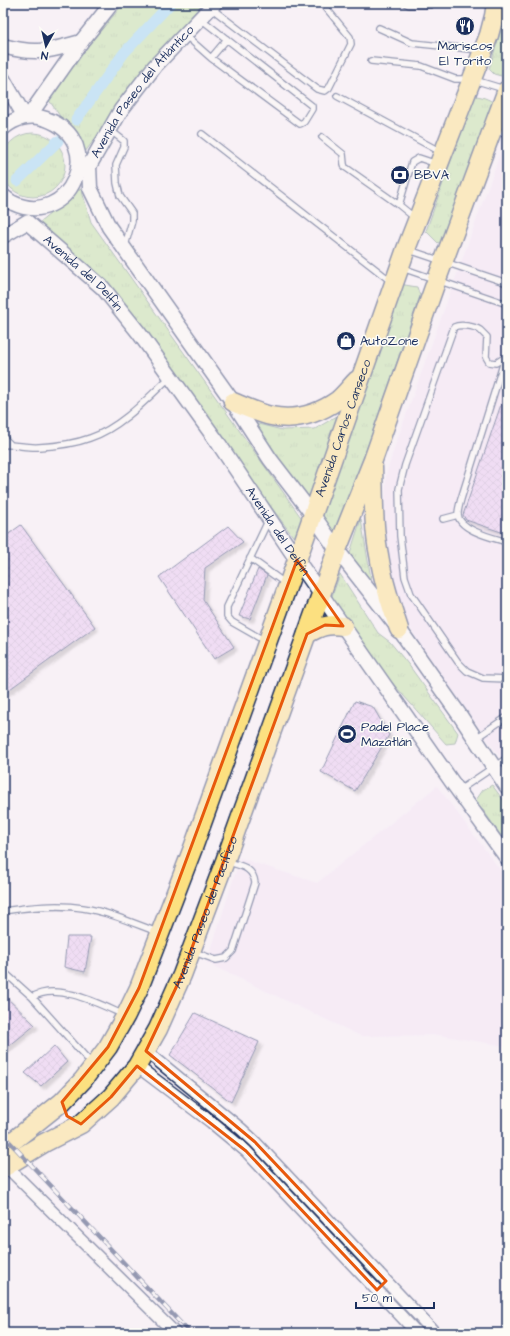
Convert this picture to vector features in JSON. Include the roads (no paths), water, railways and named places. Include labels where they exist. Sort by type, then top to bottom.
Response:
[{"type":"main road","name":"Avenida Carlos Canseco","points":[[297,560],[360,376],[406,249],[483,50],[494,16],[496,3]]},
{"type":"main road","points":[[322,594],[337,550],[373,460],[437,279],[500,131],[507,90]]},
{"type":"main road","points":[[233,402],[270,416],[295,418],[328,406],[339,399],[360,376]]},
{"type":"main road","points":[[373,460],[374,519],[378,554],[385,586],[399,629]]},
{"type":"main road","points":[[3,1149],[62,1102],[83,1080],[108,1047],[126,1016],[139,988],[195,842],[297,560]]},
{"type":"main road","name":"Avenida Paseo del Pacífico","points":[[4,1167],[44,1143],[81,1124],[111,1097],[137,1066],[146,1051],[158,1029],[191,951],[322,594]]},
{"type":"main road","points":[[307,634],[318,627],[343,626]]},
{"type":"main road","points":[[62,1102],[67,1116],[72,1121],[81,1124]]},
{"type":"street","points":[[27,117],[81,42],[112,3]]},
{"type":"street","name":"Avenida Paseo del Atlántico","points":[[28,208],[46,206],[62,198],[70,189],[76,178],[110,130],[121,110],[155,66],[213,6]]},
{"type":"street","points":[[3,46],[32,52],[47,51],[81,42]]},
{"type":"street","points":[[3,79],[27,117]]},
{"type":"street","points":[[3,128],[10,122],[27,117],[42,117],[55,122],[66,130],[74,141],[90,188],[109,227],[233,402],[270,459],[313,515],[337,550],[399,629],[461,717],[507,787]]},
{"type":"street","points":[[3,196],[13,203],[28,208],[27,222],[3,236]]},
{"type":"street","name":"Avenida del Delfín","points":[[27,222],[103,288],[139,333],[219,444],[297,560],[458,791],[507,858]]},
{"type":"street","points":[[146,1051],[255,1142],[435,1333]]},
{"type":"street","points":[[137,1066],[211,1122],[246,1151],[417,1333]]},
{"type":"street","points":[[4,1167],[175,1333]]},
{"type":"street","points":[[377,1290],[386,1281]]},
{"type":"lane","points":[[213,6],[317,89],[325,90],[329,88],[351,44],[350,37],[322,3]]},
{"type":"lane","points":[[405,3],[409,5],[430,5],[432,3]]},
{"type":"lane","points":[[185,35],[211,58],[300,124],[304,122],[312,109],[312,106],[200,18]]},
{"type":"lane","points":[[379,28],[412,43],[483,50]]},
{"type":"lane","points":[[211,58],[227,39]]},
{"type":"lane","points":[[371,61],[421,66],[455,79],[471,79],[507,90]]},
{"type":"lane","points":[[337,96],[441,159]]},
{"type":"lane","points":[[110,130],[124,141],[124,147],[116,165],[117,183],[120,196],[132,213],[132,221],[125,248]]},
{"type":"lane","points":[[202,134],[397,276],[437,279],[507,304]]},
{"type":"lane","points":[[322,137],[343,154],[345,167],[417,220]]},
{"type":"lane","points":[[398,205],[412,162],[419,158],[441,159]]},
{"type":"lane","points":[[406,249],[507,283]]},
{"type":"lane","points":[[506,357],[496,363],[489,362],[486,357],[487,337],[479,329],[461,325],[456,325],[454,327],[405,465],[399,489],[398,509],[406,577],[411,594],[458,662],[467,671],[483,678],[507,679]]},
{"type":"lane","points":[[506,357],[465,486],[458,515],[462,524],[471,530],[507,542]]},
{"type":"lane","points":[[3,445],[10,444],[32,448],[66,445],[92,438],[114,426],[136,409],[170,377]]},
{"type":"lane","points":[[3,437],[10,444]]},
{"type":"lane","points":[[444,519],[458,515]]},
{"type":"lane","points":[[267,642],[232,622],[227,616],[227,607],[269,519]]},
{"type":"lane","points":[[250,558],[288,586]]},
{"type":"lane","points":[[475,739],[507,717]]},
{"type":"lane","points":[[458,791],[507,758]]},
{"type":"lane","points":[[191,951],[216,960],[226,958],[233,951],[255,882],[254,875],[249,870],[225,861]]},
{"type":"lane","points":[[3,911],[39,906],[83,908],[116,916],[160,932]]},
{"type":"lane","points":[[3,971],[32,997],[93,1066]]},
{"type":"lane","points":[[32,997],[47,992],[67,993],[92,1001],[126,1016]]},
{"type":"waterway","points":[[76,120],[124,53],[171,3]]},
{"type":"waterway","points":[[17,181],[58,141]]},
{"type":"railway","points":[[3,1135],[190,1333]]},
{"type":"place","name":"Mariscos El Torito","points":[[465,26]]},
{"type":"place","name":"BBVA","points":[[400,175]]},
{"type":"place","name":"AutoZone","points":[[346,341]]},
{"type":"place","name":"Padel Place Mazatlán","points":[[347,734]]}]
